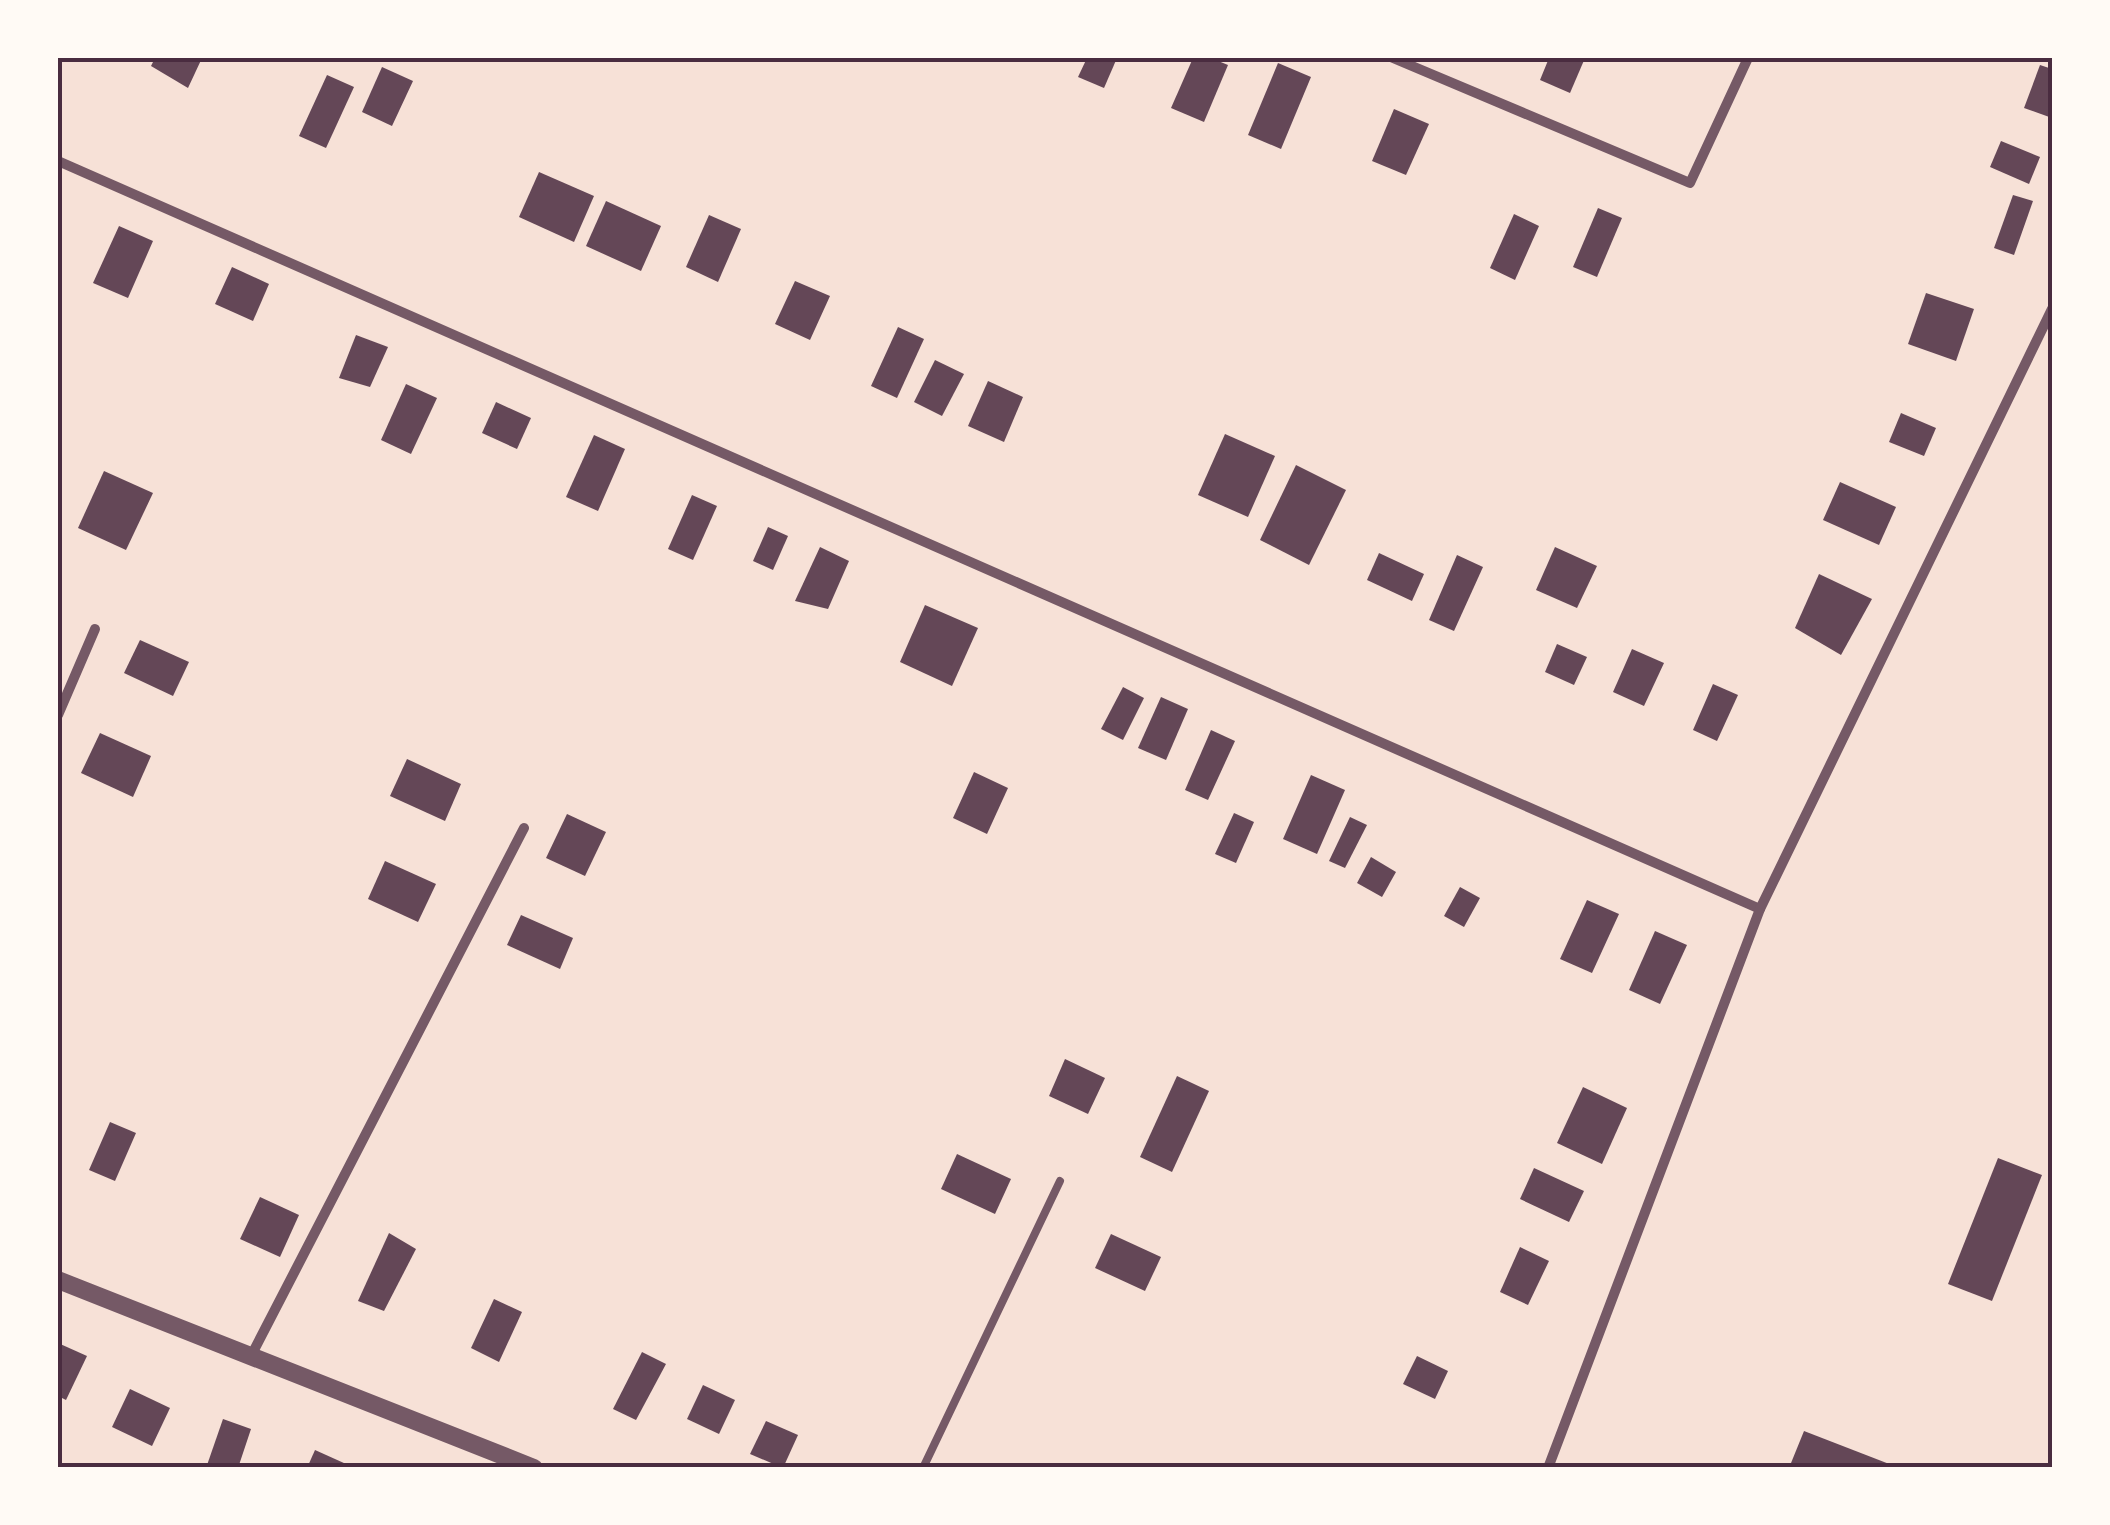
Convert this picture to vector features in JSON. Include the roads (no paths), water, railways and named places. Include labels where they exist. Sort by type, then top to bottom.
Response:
[{"type":"street","points":[[1393,58],[1690,183],[1748,58]]},
{"type":"street","points":[[58,161],[1760,908]]},
{"type":"street","points":[[1548,1468],[1760,908],[2052,309]]},
{"type":"street","points":[[58,714],[95,629]]},
{"type":"street","points":[[251,1356],[524,828]]},
{"type":"street","points":[[58,1280],[534,1468]]},
{"type":"lane","points":[[923,1468],[1060,1181]]}]
